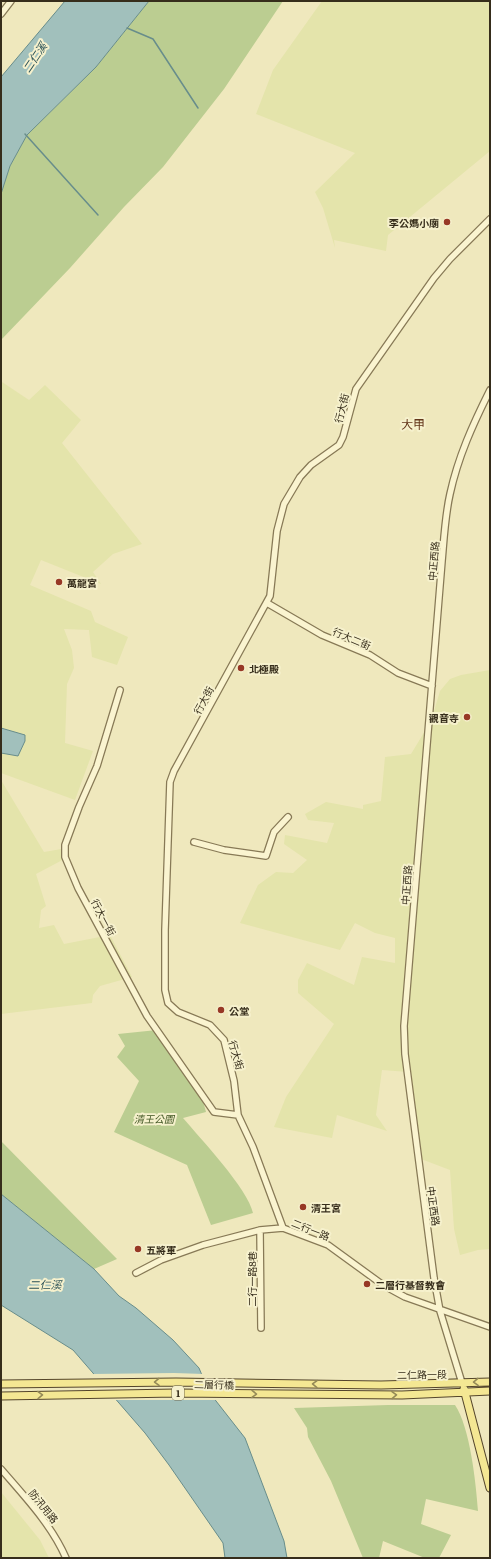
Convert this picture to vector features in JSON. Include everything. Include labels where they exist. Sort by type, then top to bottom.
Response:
[{"type":"main road","name":"二層行橋","points":[[1,1384],[176,1382],[354,1385]]},
{"type":"main road","name":"二仁路一段","points":[[354,1385],[490,1382]]},
{"type":"main road","points":[[462,1383],[490,1488]]},
{"type":"main road","name":"二仁路一段","points":[[354,1396],[490,1391]]},
{"type":"main road","name":"二層行橋","points":[[1,1396],[176,1393],[354,1396]]},
{"type":"street","points":[[1,14],[11,1]]},
{"type":"street","name":"行大街","points":[[283,1228],[253,1147],[238,1115],[234,1081],[224,1040],[210,1025],[178,1012],[168,1003],[165,990],[164,944],[170,782],[174,771],[267,603],[272,588],[277,531],[284,504],[300,477],[311,465],[339,445],[343,438],[356,389],[442,268],[490,219]]},
{"type":"street","name":"中正西路","points":[[462,1383],[440,1311],[417,1152],[404,1042],[442,561],[450,494],[463,450],[490,390]]},
{"type":"street","name":"行大二街","points":[[267,603],[322,636],[370,655],[398,673],[432,686]]},
{"type":"street","name":"行大一街","points":[[120,690],[97,766],[79,807],[65,845],[65,857],[78,888],[147,1016],[161,1038],[214,1112],[238,1115]]},
{"type":"street","points":[[194,842],[224,850],[266,856],[274,832],[288,817]]},
{"type":"street","name":"二行一路","points":[[136,1273],[161,1260],[203,1245],[260,1230],[283,1228],[328,1245],[383,1286],[405,1297],[490,1328]]},
{"type":"street","name":"二行一路8巷","points":[[260,1230],[261,1328]]},
{"type":"street","name":"防汛用路","points":[[1,1469],[44,1519],[59,1542],[66,1558]]},
{"type":"green space","points":[[149,1],[283,1],[224,89],[163,167],[1,340],[1,194],[10,166],[27,135],[96,67]]},
{"type":"green space","points":[[322,1],[490,1],[490,151],[388,235],[386,251],[334,240],[335,248],[323,208],[315,192],[355,153],[256,114],[273,70]]},
{"type":"green space","points":[[2,382],[29,400],[45,385],[81,420],[62,443],[142,544],[113,554],[93,572],[101,584],[41,560],[30,585],[91,611],[95,622],[128,637],[117,665],[92,657],[89,630],[64,629],[72,650],[74,668],[67,684],[65,743],[93,751],[75,800],[1,773]]},
{"type":"green space","points":[[490,670],[490,1249],[478,1250],[460,1255],[454,1229],[450,1170],[421,1159],[416,1111],[408,1072],[382,1070],[376,1115],[387,1131],[337,1115],[332,1138],[274,1127],[286,1097],[334,1024],[298,993],[298,980],[307,963],[354,985],[362,957],[395,963],[395,938],[375,933],[355,923],[340,950],[240,923],[258,885],[276,872],[293,873],[307,860],[284,844],[285,835],[327,843],[334,823],[308,820],[305,814],[326,802],[363,809],[363,805],[381,801],[385,757],[411,754],[431,721],[440,691],[450,679],[461,675]]},
{"type":"green space","points":[[1,780],[44,852],[67,848],[70,856],[36,874],[46,906],[41,910],[39,928],[54,925],[64,944],[110,935],[132,977],[100,986],[93,995],[92,1003],[1,1014]]},
{"type":"green space","name":"清王公園","points":[[157,1030],[201,1094],[206,1112],[183,1118],[233,1178],[249,1203],[253,1213],[211,1225],[187,1165],[114,1132],[139,1081],[117,1057],[125,1046],[118,1034]]},
{"type":"green space","points":[[1,1141],[117,1259],[94,1269],[1,1194]]},
{"type":"green space","points":[[388,1405],[455,1405],[465,1427],[474,1471],[478,1511],[426,1499],[421,1524],[451,1535],[439,1558],[425,1558],[383,1541],[379,1558],[363,1558],[331,1481],[308,1437],[307,1428],[294,1408]]},
{"type":"green space","points":[[1,1492],[40,1540],[49,1558],[1,1558]]},
{"type":"water","name":"二仁溪","points":[[65,1],[149,1],[96,67],[27,135],[10,166],[1,194],[1,77]]},
{"type":"water","points":[[1,728],[25,735],[25,741],[18,756],[1,753]]},
{"type":"water","name":"二仁溪","points":[[1,1194],[94,1269],[119,1296],[136,1308],[173,1340],[199,1368],[209,1392],[245,1438],[284,1541],[287,1558],[225,1558],[223,1543],[169,1465],[145,1433],[73,1350],[1,1305]]},
{"type":"pier","points":[[92,1374],[204,1374],[211,1391],[218,1400],[115,1400]]},
{"type":"waterway","points":[[127,28],[153,39],[198,108]]},
{"type":"waterway","points":[[25,134],[98,215]]},
{"type":"place","name":"李公媽小廟","points":[[447,222]]},
{"type":"place","name":"萬龍宮","points":[[59,582]]},
{"type":"place","name":"北極殿","points":[[241,668]]},
{"type":"place","name":"觀音寺","points":[[467,717]]},
{"type":"place","name":"公堂","points":[[221,1010]]},
{"type":"place","name":"清王宮","points":[[303,1207]]},
{"type":"place","name":"五將軍","points":[[138,1249]]},
{"type":"place","name":"二層行基督教會","points":[[367,1284]]},
{"type":"district","name":"大甲","points":[[413,424]]}]
